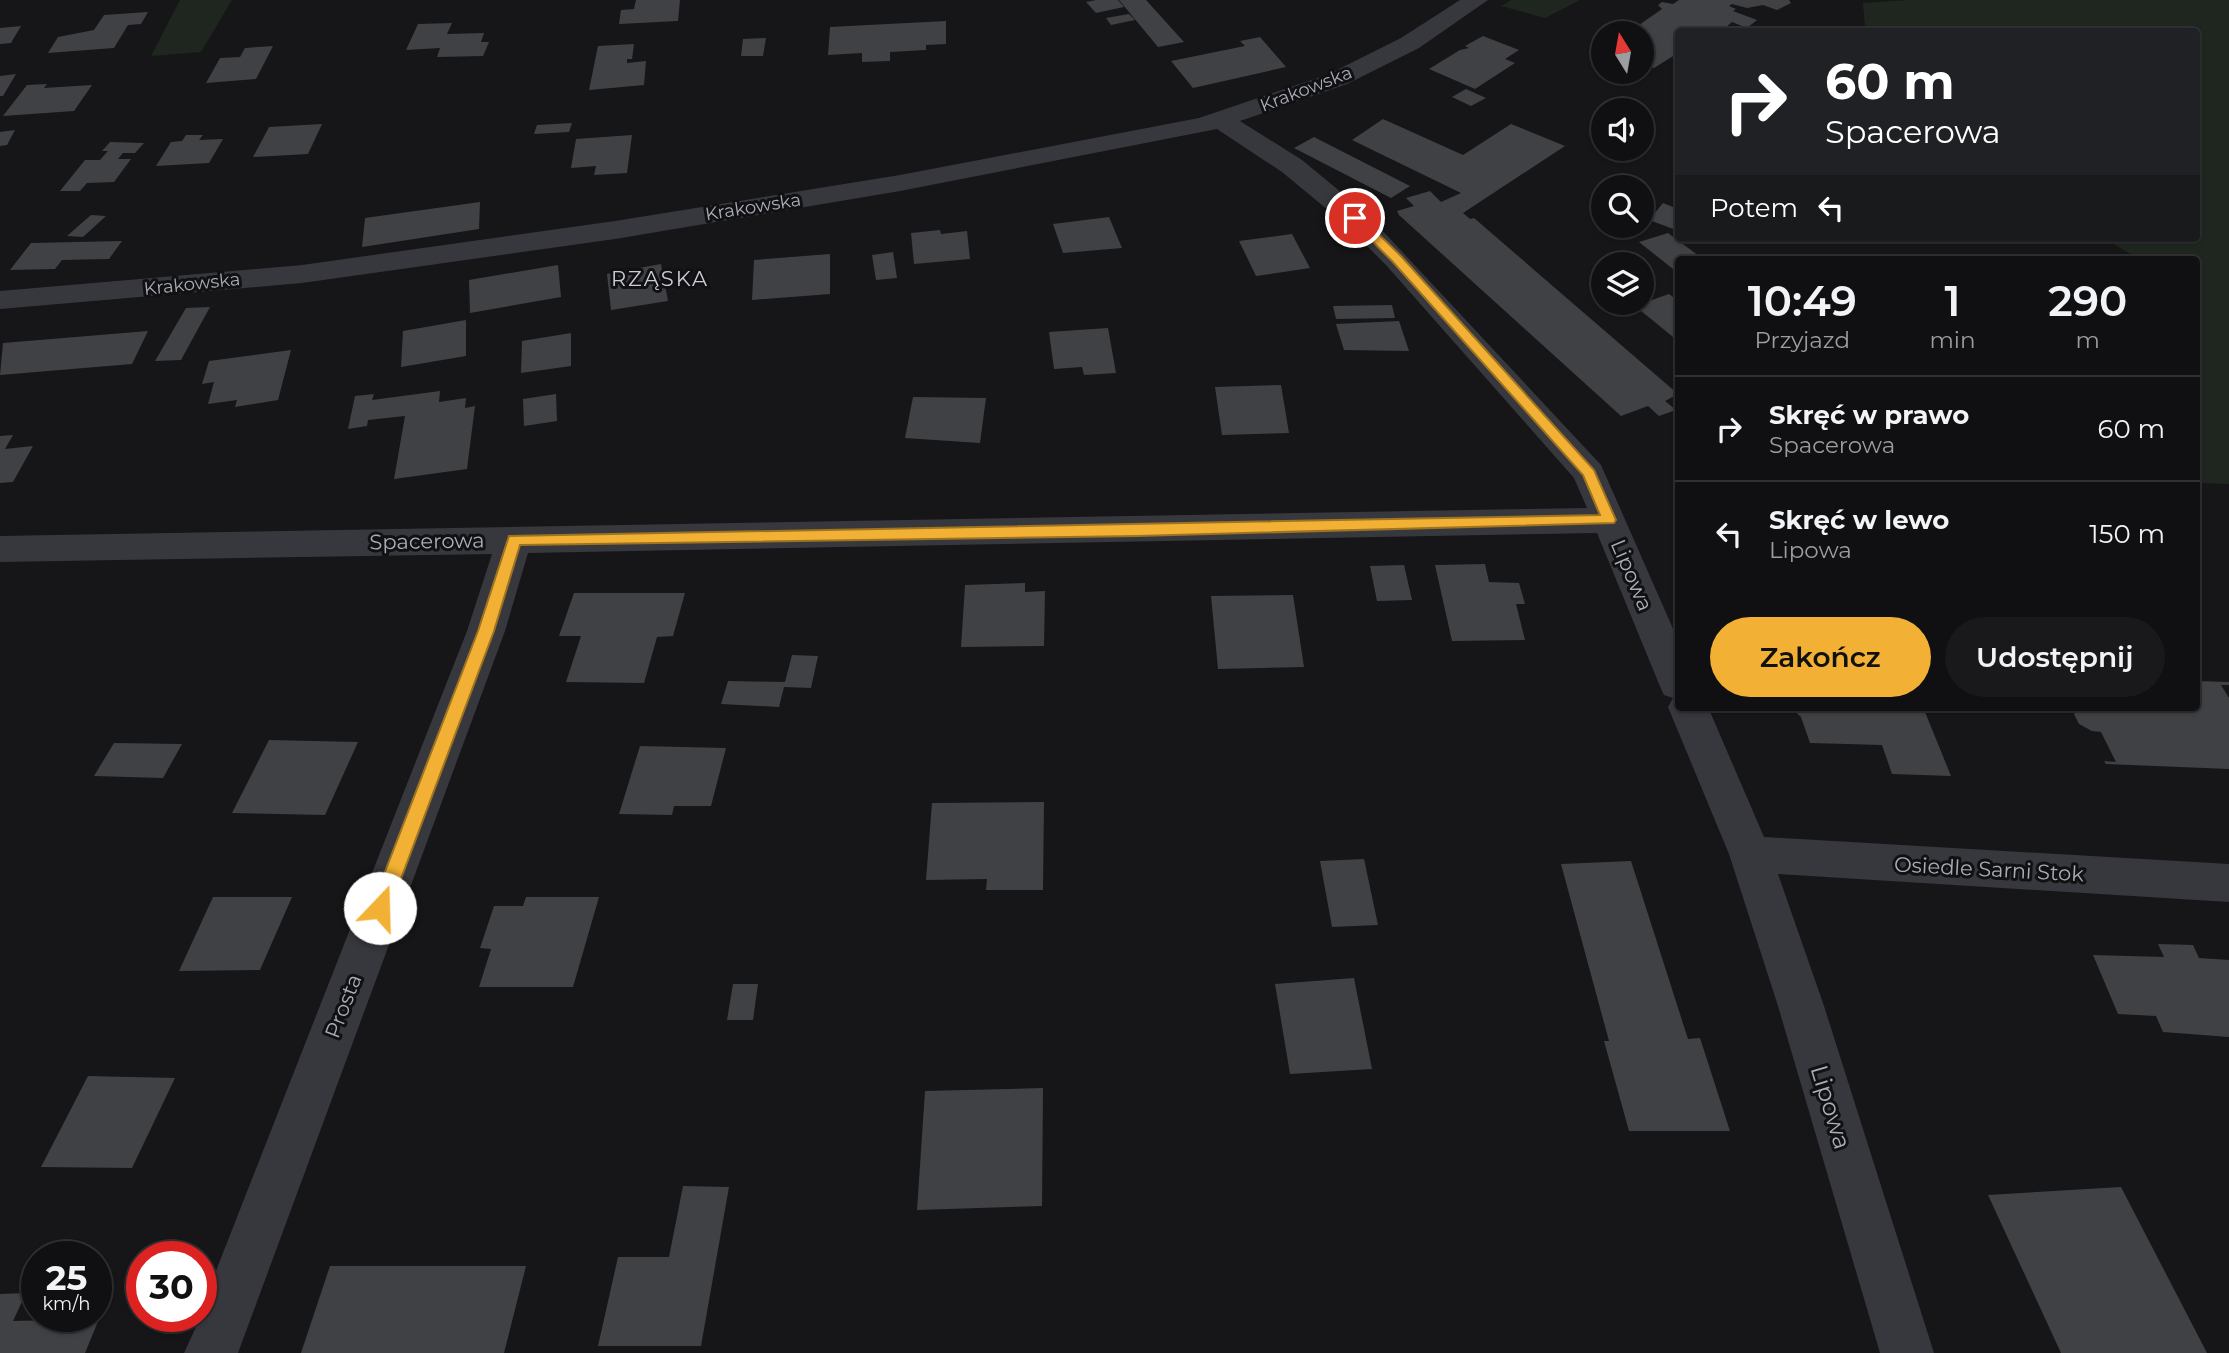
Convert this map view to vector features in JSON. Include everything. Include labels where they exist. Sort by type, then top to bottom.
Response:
[{"type":"street","name":"Krakowska","points":[[4,303],[302,274],[602,232],[900,183],[1222,121],[1338,79],[1410,43],[1476,0]]},
{"type":"street","name":"Lipowa","points":[[1222,121],[1292,166],[1355,218],[1396,259],[1589,473],[1675,677]]},
{"type":"street","name":"Spacerowa","points":[[0,549],[1137,531],[1609,520]]},
{"type":"street","name":"Prosta","points":[[211,1353],[486,631],[514,540]]},
{"type":"street","name":"Lipowa","points":[[1690,711],[1750,854],[1801,1006],[1907,1353]]},
{"type":"street","name":"Osiedle Sarni Stok","points":[[1750,854],[2229,883]]},
{"type":"shaded area","points":[[180,0],[232,0],[201,52],[151,56]]},
{"type":"shaded area","points":[[1511,0],[1580,0],[1545,18],[1501,6]]},
{"type":"shaded area","points":[[1908,0],[2229,0],[2229,484],[2200,483],[2200,256],[2134,256],[2110,242],[2200,242],[2200,28],[1865,28],[1863,3]]},
{"type":"building","points":[[636,0],[680,0],[678,21],[619,24],[621,10],[634,9]]},
{"type":"building","points":[[1118,0],[1124,7],[1096,13],[1086,2]]},
{"type":"building","points":[[1119,0],[1146,0],[1184,42],[1158,47]]},
{"type":"building","points":[[1679,0],[1789,0],[1791,3],[1777,10],[1763,5],[1747,8],[1732,4],[1729,6],[1736,9],[1733,11],[1757,20],[1747,28],[1732,22],[1725,28],[1675,28],[1675,55],[1654,68],[1654,21],[1645,21],[1662,9],[1658,5],[1662,2],[1673,4]]},
{"type":"building","points":[[148,12],[141,24],[128,25],[114,48],[48,53],[58,37],[94,30],[104,15]]},
{"type":"building","points":[[1129,14],[1135,20],[1111,25],[1106,18]]},
{"type":"building","points":[[946,21],[946,44],[926,45],[926,50],[890,52],[890,61],[862,62],[862,53],[828,55],[830,27]]},
{"type":"building","points":[[452,23],[447,34],[484,33],[481,42],[489,42],[483,56],[437,57],[440,48],[406,50],[418,24]]},
{"type":"building","points":[[21,26],[11,43],[0,44],[0,28]]},
{"type":"building","points":[[1483,36],[1519,50],[1505,59],[1515,63],[1475,89],[1429,69],[1460,50],[1469,48],[1465,46]]},
{"type":"building","points":[[1260,37],[1286,67],[1193,88],[1171,61],[1245,46],[1240,41]]},
{"type":"building","points":[[766,38],[763,56],[741,56],[743,39]]},
{"type":"building","points":[[634,44],[632,59],[627,59],[627,63],[646,61],[644,85],[589,90],[598,46]]},
{"type":"building","points":[[273,46],[256,79],[206,83],[220,58],[240,57],[245,48]]},
{"type":"building","points":[[16,74],[3,96],[0,96],[0,76]]},
{"type":"building","points":[[47,84],[44,88],[92,85],[74,111],[3,116],[27,85]]},
{"type":"building","points":[[1466,89],[1486,98],[1471,106],[1452,97]]},
{"type":"building","points":[[1383,119],[1463,155],[1511,124],[1565,146],[1463,213],[1470,219],[1474,218],[1675,391],[1675,396],[1665,401],[1675,410],[1659,416],[1648,406],[1621,416],[1397,211],[1414,206],[1406,198],[1430,191],[1441,202],[1461,193],[1352,140]]},
{"type":"building","points":[[572,123],[569,132],[534,134],[537,125]]},
{"type":"building","points":[[322,124],[308,154],[253,157],[269,127]]},
{"type":"building","points":[[15,130],[7,145],[0,146],[0,132]]},
{"type":"building","points":[[186,135],[203,135],[199,140],[223,139],[209,163],[156,166],[171,142],[182,141]]},
{"type":"building","points":[[632,135],[627,173],[594,175],[596,166],[571,168],[576,139]]},
{"type":"building","points":[[1314,137],[1410,186],[1391,198],[1294,148]]},
{"type":"building","points":[[110,142],[144,143],[135,153],[123,153],[118,159],[131,159],[114,182],[87,183],[80,191],[60,191],[85,160],[100,160],[108,151],[102,151]]},
{"type":"building","points":[[480,202],[479,229],[362,247],[365,218]]},
{"type":"building","points":[[1663,203],[1675,208],[1675,230],[1654,222],[1654,214]]},
{"type":"building","points":[[91,215],[106,216],[83,237],[67,236]]},
{"type":"building","points":[[1109,217],[1122,248],[1063,253],[1053,224]]},
{"type":"building","points":[[940,230],[941,234],[967,231],[970,259],[914,264],[911,233]]},
{"type":"building","points":[[1668,233],[1675,238],[1675,242],[1680,242],[1699,256],[1675,256],[1675,271],[1639,242]]},
{"type":"building","points":[[1292,234],[1310,268],[1256,276],[1239,241]]},
{"type":"building","points":[[122,241],[109,259],[62,260],[55,269],[10,270],[31,243]]},
{"type":"building","points":[[893,252],[897,278],[876,280],[872,255]]},
{"type":"building","points":[[830,254],[830,294],[752,300],[754,260]]},
{"type":"building","points":[[661,264],[668,301],[611,310],[607,274]]},
{"type":"building","points":[[558,265],[561,297],[470,313],[469,280]]},
{"type":"building","points":[[1669,294],[1675,299],[1675,339],[1646,315],[1654,315],[1654,299]]},
{"type":"building","points":[[1392,305],[1395,318],[1336,319],[1333,306]]},
{"type":"building","points":[[210,307],[181,360],[155,361],[186,308]]},
{"type":"building","points":[[466,320],[466,356],[401,367],[403,331]]},
{"type":"building","points":[[1399,321],[1409,351],[1344,350],[1336,324]]},
{"type":"building","points":[[1108,328],[1116,373],[1084,375],[1082,367],[1054,369],[1049,332]]},
{"type":"building","points":[[148,331],[132,364],[0,375],[3,343]]},
{"type":"building","points":[[571,333],[571,366],[521,373],[522,341]]},
{"type":"building","points":[[291,350],[278,400],[235,407],[237,400],[208,404],[214,382],[202,384],[209,361]]},
{"type":"building","points":[[1281,385],[1289,433],[1222,435],[1215,387]]},
{"type":"building","points":[[440,391],[439,402],[466,398],[465,408],[475,406],[467,469],[394,479],[405,416],[368,420],[367,426],[348,429],[355,396],[374,394],[372,400]]},
{"type":"building","points":[[556,394],[557,421],[524,426],[523,399]]},
{"type":"building","points":[[913,397],[986,398],[980,443],[905,438]]},
{"type":"building","points":[[13,435],[5,449],[33,446],[13,482],[0,483],[0,436]]},
{"type":"building","points":[[1485,564],[1489,582],[1519,583],[1525,604],[1516,604],[1525,640],[1452,641],[1435,565]]},
{"type":"building","points":[[1404,565],[1412,600],[1377,601],[1370,566]]},
{"type":"building","points":[[1025,583],[1025,592],[1045,591],[1044,646],[961,647],[965,585]]},
{"type":"building","points":[[574,593],[685,593],[673,636],[657,637],[644,683],[566,682],[581,636],[559,636]]},
{"type":"building","points":[[1293,595],[1304,667],[1218,669],[1211,596]]},
{"type":"building","points":[[792,655],[818,656],[811,688],[784,687],[779,707],[721,704],[728,681],[785,682]]},
{"type":"building","points":[[2200,681],[2229,682],[2229,685],[2221,685],[2229,698],[2229,769],[2106,764],[2104,761],[2116,762],[2101,732],[2092,731],[2079,724],[2074,714],[2076,711],[2200,711]]},
{"type":"building","points":[[1794,711],[1925,712],[1951,776],[1892,774],[1882,745],[1810,743],[1801,717]]},
{"type":"building","points":[[269,740],[358,742],[325,815],[232,813]]},
{"type":"building","points":[[114,743],[182,744],[163,778],[94,776]]},
{"type":"building","points":[[640,746],[726,748],[711,806],[674,806],[672,815],[619,814]]},
{"type":"building","points":[[1044,802],[1043,890],[986,890],[987,879],[926,880],[932,803]]},
{"type":"building","points":[[1364,859],[1378,925],[1332,927],[1320,861]]},
{"type":"building","points":[[1631,861],[1688,1039],[1700,1038],[1730,1131],[1629,1131],[1604,1041],[1609,1041],[1561,864]]},
{"type":"building","points":[[213,897],[292,897],[260,970],[179,971]]},
{"type":"building","points":[[526,897],[599,897],[573,987],[479,987],[491,949],[480,948],[494,906],[523,906]]},
{"type":"building","points":[[2158,944],[2193,945],[2199,958],[2229,960],[2229,1037],[2163,1032],[2156,1016],[2118,1014],[2093,955],[2164,957]]},
{"type":"building","points":[[1354,978],[1372,1069],[1290,1074],[1275,984]]},
{"type":"building","points":[[733,984],[758,984],[753,1020],[727,1020]]},
{"type":"building","points":[[88,1076],[175,1078],[132,1168],[41,1167]]},
{"type":"building","points":[[1043,1088],[1042,1206],[917,1210],[925,1091]]},
{"type":"building","points":[[683,1186],[729,1187],[701,1346],[598,1346],[618,1257],[669,1257]]},
{"type":"building","points":[[2121,1187],[2207,1353],[2061,1353],[1988,1195]]},
{"type":"building","points":[[330,1266],[526,1266],[504,1353],[301,1353]]},
{"type":"building","points":[[21,1293],[21,1304],[13,1321],[21,1321],[21,1332],[94,1332],[85,1353],[0,1353],[0,1294]]},
{"type":"district","name":"RZĄSKA","points":[[660,278]]},
{"type":"route","points":[[380,908],[486,631],[514,540],[1137,531],[1609,520],[1589,473],[1396,259],[1355,218]]}]
